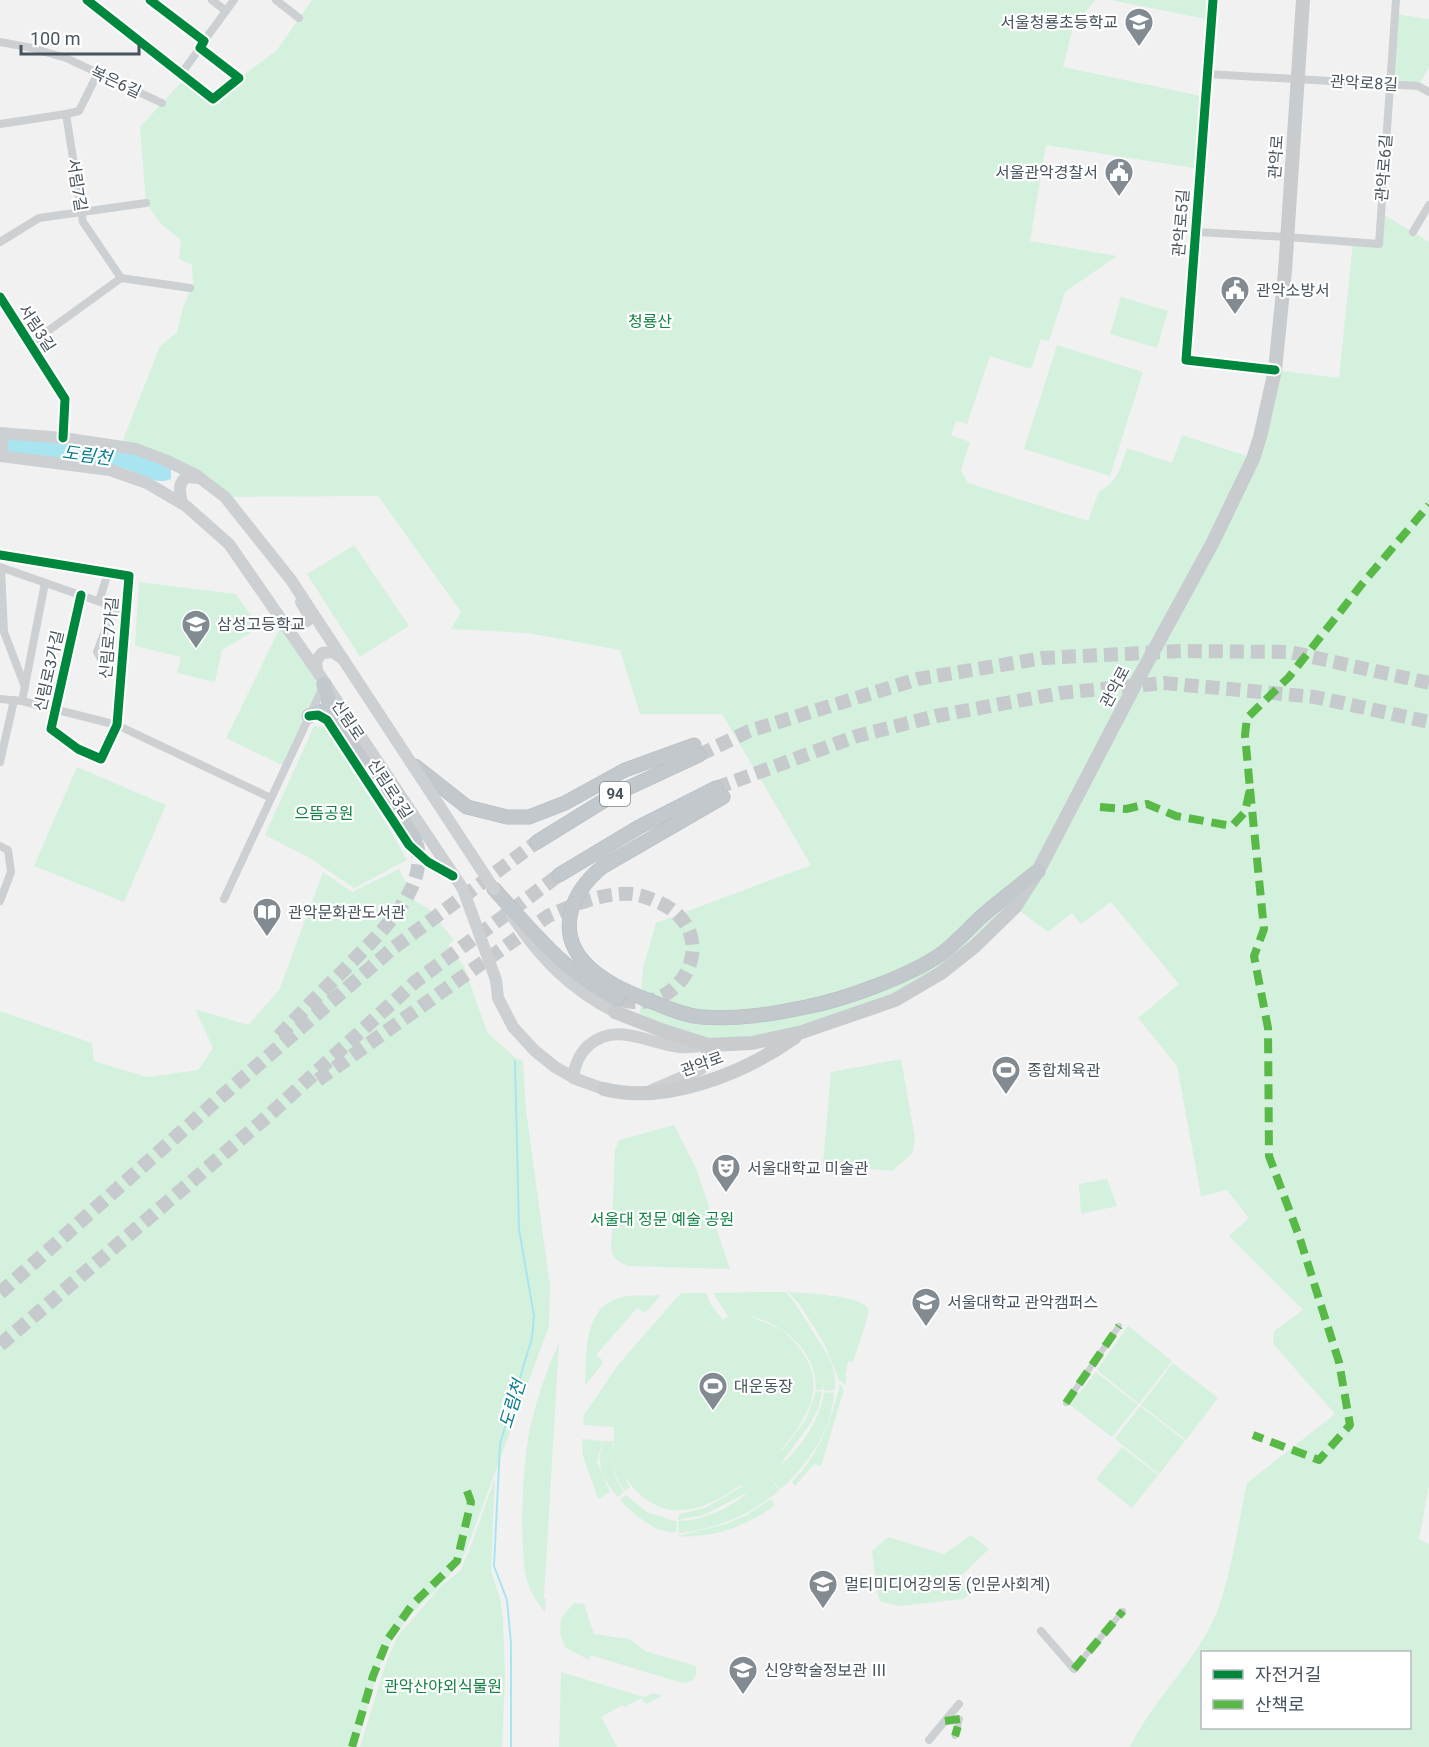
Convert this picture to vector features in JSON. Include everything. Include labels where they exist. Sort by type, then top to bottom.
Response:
[{"type":"highway","points":[[324,684],[333,716],[416,839]]},
{"type":"highway","points":[[309,716],[322,711],[333,716]]},
{"type":"highway","name":"94","points":[[410,762],[467,807],[507,818],[529,817],[565,803],[625,770],[696,750],[613,795],[537,842]]},
{"type":"highway","name":"94","points":[[559,875],[639,827],[720,793],[602,867],[587,879],[574,899],[569,920],[570,936],[584,962],[605,979],[633,994],[671,1009],[700,1017],[755,1017],[808,1007],[847,996],[910,970],[941,954],[1038,871]]},
{"type":"highway","points":[[494,889],[556,957],[616,1006]]},
{"type":"main road","name":"관악로","points":[[616,1006],[661,1030],[708,1045],[752,1043],[802,1032],[895,1000],[940,973],[975,946],[1015,907],[1038,871],[1136,682],[1213,542],[1240,488],[1260,437],[1275,370],[1287,237],[1303,0]]},
{"type":"main road","name":"신림로","points":[[2,433],[63,438],[136,449],[165,460],[200,478],[225,497],[298,591],[494,889]]},
{"type":"main road","points":[[0,459],[2,433]]},
{"type":"main road","name":"신림로","points":[[0,459],[110,470],[147,483],[182,503],[229,544],[463,889],[496,980],[498,998],[513,1028],[534,1050],[555,1067],[573,1078],[604,1089]]},
{"type":"main road","points":[[182,503],[179,488],[182,482],[187,477],[200,478]]},
{"type":"main road","points":[[283,622],[299,626],[307,621],[308,614],[298,591]]},
{"type":"main road","points":[[316,671],[316,661],[322,653],[333,652],[343,659]]},
{"type":"main road","name":"관악로","points":[[604,1089],[639,1095],[686,1088],[721,1076],[775,1051],[802,1032]]},
{"type":"main road","points":[[573,1078],[575,1063],[585,1050],[604,1036],[627,1034],[681,1048],[708,1045],[706,1062],[701,1069],[639,1095]]},
{"type":"street","points":[[87,0],[213,99],[239,78],[150,0]]},
{"type":"street","points":[[212,0],[226,11]]},
{"type":"street","points":[[181,74],[234,0]]},
{"type":"street","points":[[276,0],[299,18]]},
{"type":"street","name":"관악로5길","points":[[1213,0],[1186,360],[1275,370]]},
{"type":"street","name":"관악로6길","points":[[1287,237],[1378,244],[1396,0]]},
{"type":"street","name":"복은6길","points":[[0,42],[66,58],[162,103]]},
{"type":"street","points":[[0,124],[79,111],[98,73]]},
{"type":"street","points":[[1207,74],[1298,79]]},
{"type":"street","name":"관악로8길","points":[[1298,79],[1418,86],[1429,92]]},
{"type":"street","name":"서림7길","points":[[66,114],[83,222],[121,278]]},
{"type":"street","points":[[0,242],[39,219],[146,203]]},
{"type":"street","points":[[1413,232],[1429,205]]},
{"type":"street","points":[[1196,232],[1287,237]]},
{"type":"street","points":[[121,278],[190,288]]},
{"type":"street","name":"서림3길","points":[[30,344],[121,278]]},
{"type":"street","name":"서림3길","points":[[1,300],[65,399],[63,438]]},
{"type":"street","name":"신림로7가길","points":[[0,555],[129,576],[117,725]]},
{"type":"street","name":"신림로7가길","points":[[25,687],[4,632],[1,567],[99,601],[108,573]]},
{"type":"street","name":"신림로3가길","points":[[0,762],[18,700],[25,687],[45,583]]},
{"type":"street","name":"신림로3가길","points":[[81,595],[51,729],[78,749],[101,759],[117,725]]},
{"type":"street","points":[[99,601],[126,611]]},
{"type":"street","name":"신림로7가길","points":[[114,607],[97,652],[107,669],[121,677]]},
{"type":"street","points":[[224,899],[324,684]]},
{"type":"street","name":"신림로3가길","points":[[0,699],[18,700],[117,725],[271,798]]},
{"type":"street","name":"신림로3길","points":[[309,716],[318,715],[327,720],[409,845],[428,862],[453,876]]},
{"type":"street","points":[[0,846],[8,850],[11,872],[0,901]]},
{"type":"street","points":[[1066,1403],[1119,1326]]},
{"type":"street","points":[[1041,1631],[1074,1669],[1123,1611]]},
{"type":"street","points":[[929,1740],[959,1704]]},
{"type":"street","points":[[945,1721],[960,1719],[955,1736]]},
{"type":"green space","name":"청룡산","points":[[312,0],[1095,0],[1073,27],[1063,67],[1206,97],[1200,169],[1046,145],[1030,241],[1117,256],[1065,292],[1049,341],[1041,339],[1031,369],[990,356],[967,424],[956,421],[951,435],[970,442],[961,470],[968,483],[1088,521],[1099,491],[1115,479],[1127,448],[1172,463],[1182,435],[1253,458],[1275,370],[1339,378],[1353,242],[1378,244],[1381,213],[1429,242],[1429,1486],[1419,1539],[1429,1544],[1429,1747],[1130,1747],[1148,1716],[1209,1629],[1228,1577],[1247,1483],[1335,1414],[1273,1344],[1274,1331],[1303,1310],[1229,1236],[1249,1218],[1227,1190],[1201,1196],[1177,1066],[1138,1018],[1179,984],[1111,902],[1081,924],[1072,913],[1048,932],[1015,907],[975,946],[895,1000],[802,1032],[729,1045],[639,1022],[643,968],[656,923],[811,865],[722,714],[640,714],[620,650],[528,633],[451,629],[461,612],[378,496],[225,497],[211,486],[121,445],[160,346],[177,332],[193,283],[192,265],[179,259],[181,240],[161,224],[146,203],[140,127],[186,77],[213,98],[277,50]]},
{"type":"green space","points":[[1110,0],[1213,0],[1211,20]]},
{"type":"green space","points":[[1395,14],[1429,19],[1429,67],[1418,86],[1390,84]]},
{"type":"green space","points":[[1121,297],[1168,311],[1157,348],[1110,334]]},
{"type":"green space","points":[[1057,345],[1143,372],[1110,476],[1024,449]]},
{"type":"green space","points":[[354,545],[409,626],[360,657],[307,574]]},
{"type":"green space","points":[[139,582],[236,594],[254,620],[250,633],[222,650],[215,682],[177,673],[181,657],[135,646]]},
{"type":"green space","points":[[283,622],[324,684],[286,767],[226,738]]},
{"type":"green space","name":"으뜸공원","points":[[314,726],[324,727],[407,860],[354,888],[308,857],[265,835]]},
{"type":"green space","points":[[77,767],[166,805],[124,902],[34,866]]},
{"type":"green space","points":[[399,869],[415,901],[428,908],[454,940],[448,945],[464,966],[487,1032],[514,1057],[523,1061],[526,1110],[550,1286],[549,1326],[466,1551],[451,1573],[405,1622],[389,1646],[373,1688],[357,1747],[0,1747],[0,1011],[92,1043],[94,1061],[147,1077],[198,1070],[213,1048],[195,1009],[248,1025],[279,990],[323,872],[352,892]]},
{"type":"green space","points":[[901,1059],[915,1138],[913,1153],[892,1171],[823,1164],[831,1072]]},
{"type":"green space","name":"서울대 정문 예술 공원","points":[[674,1125],[696,1168],[730,1269],[628,1266],[616,1260],[611,1251],[615,1150],[619,1140]]},
{"type":"green space","points":[[1107,1179],[1117,1206],[1081,1214],[1079,1184]]},
{"type":"green space","name":"대운동장","points":[[786,1292],[824,1349],[832,1364],[835,1381],[835,1390],[824,1391],[822,1377],[823,1390],[816,1390],[815,1375],[810,1362],[795,1340],[785,1332],[773,1325],[747,1315],[781,1330],[801,1350],[810,1367],[813,1392],[810,1404],[798,1428],[782,1451],[806,1419],[816,1391],[822,1392],[818,1409],[810,1424],[779,1466],[808,1433],[819,1412],[824,1392],[834,1393],[829,1421],[817,1446],[800,1469],[781,1489],[767,1476],[780,1490],[745,1514],[693,1531],[679,1533],[678,1521],[697,1519],[716,1512],[748,1492],[704,1515],[678,1520],[679,1514],[705,1508],[743,1486],[696,1508],[668,1509],[640,1495],[627,1480],[630,1487],[625,1491],[618,1481],[610,1453],[617,1481],[624,1492],[618,1497],[604,1477],[600,1464],[603,1441],[613,1441],[614,1451],[614,1427],[583,1425],[584,1415],[618,1365],[682,1293],[706,1293],[711,1305],[723,1320],[728,1316],[713,1293]]},
{"type":"green space","points":[[788,1292],[845,1298],[864,1304],[868,1309],[853,1362],[848,1361],[845,1385],[839,1380],[824,1343],[800,1305]]},
{"type":"green space","points":[[661,1295],[647,1311],[643,1312],[637,1308],[596,1355],[602,1360],[602,1364],[585,1386],[589,1332],[600,1310],[610,1302],[623,1297]]},
{"type":"green space","points":[[1128,1326],[1172,1361],[1139,1404],[1097,1370]]},
{"type":"green space","points":[[559,1343],[545,1612],[532,1593],[525,1571],[522,1522],[523,1484],[534,1411]]},
{"type":"green space","points":[[1173,1363],[1218,1398],[1186,1440],[1141,1405]]},
{"type":"green space","points":[[1096,1372],[1138,1405],[1112,1437],[1070,1405]]},
{"type":"green space","points":[[840,1384],[844,1390],[821,1466],[814,1464],[795,1486],[792,1482],[810,1460],[823,1437]]},
{"type":"green space","points":[[1140,1406],[1185,1441],[1159,1474],[1115,1439]]},
{"type":"green space","points":[[582,1439],[602,1441],[597,1462],[610,1492],[598,1499],[583,1456]]},
{"type":"green space","points":[[1122,1447],[1158,1475],[1132,1508],[1096,1479]]},
{"type":"green space","name":"관악산야외식물원","points":[[495,1478],[491,1571],[500,1598],[503,1620],[505,1677],[502,1747],[360,1747],[385,1666],[397,1637],[441,1586],[460,1571]]},
{"type":"green space","points":[[626,1495],[647,1512],[677,1522],[676,1532],[660,1530],[638,1517],[620,1500]]},
{"type":"green space","points":[[771,1499],[775,1505],[729,1530],[703,1535],[677,1536],[726,1524],[747,1515]]},
{"type":"green space","points":[[971,1535],[989,1549],[959,1578],[975,1592],[963,1599],[899,1606],[881,1602],[878,1597],[872,1551],[888,1537],[944,1554]]},
{"type":"green space","points":[[574,1603],[584,1604],[594,1634],[629,1639],[645,1651],[696,1666],[696,1675],[692,1681],[682,1683],[590,1655],[589,1660],[566,1648],[560,1635],[561,1618]]},
{"type":"green space","points":[[561,1672],[644,1697],[653,1693],[663,1696],[646,1704],[641,1698],[625,1707],[622,1705],[601,1717],[617,1747],[559,1747]]},
{"type":"water","name":"도림천","points":[[0,436],[133,451],[171,469],[171,479],[153,480],[126,469],[95,463],[0,453]]},
{"type":"waterway","name":"도림천","points":[[511,1747],[511,1643],[507,1600],[494,1566],[500,1444],[532,1338],[534,1316],[519,1229],[515,1061]]},
{"type":"tunnel","points":[[699,755],[749,731],[918,679],[1043,658],[1183,651],[1290,652],[1429,683]]},
{"type":"tunnel","points":[[716,788],[857,736],[936,716],[1061,693],[1164,683],[1315,697],[1429,722]]},
{"type":"tunnel","points":[[279,1036],[384,929],[397,912],[416,877],[419,859],[416,841]]},
{"type":"tunnel","points":[[0,1293],[392,949],[537,842]]},
{"type":"tunnel","points":[[0,1345],[268,1116],[415,982],[559,875]]},
{"type":"tunnel","points":[[318,1080],[548,916],[600,897],[635,894],[658,902],[679,916],[690,933],[692,951],[688,970],[677,985],[661,997],[640,1002],[617,999]]},
{"type":"marked path","points":[[1100,807],[1126,809],[1147,804],[1176,816],[1232,826],[1245,812],[1250,789],[1245,735],[1247,718],[1289,677],[1362,584],[1429,505]]},
{"type":"marked path","points":[[1250,789],[1264,929],[1254,956],[1268,1028],[1269,1156],[1299,1236],[1339,1362],[1350,1425],[1319,1460],[1253,1435]]},
{"type":"marked path","points":[[1066,1403],[1119,1326]]},
{"type":"marked path","points":[[352,1747],[373,1676],[388,1639],[412,1605],[457,1561],[471,1502],[466,1488]]},
{"type":"marked path","points":[[1074,1669],[1123,1611]]},
{"type":"marked path","points":[[945,1721],[960,1719],[955,1736]]},
{"type":"cycle path","points":[[87,0],[213,99],[239,78],[200,48],[204,41],[150,0]]},
{"type":"cycle path","points":[[1213,0],[1186,360],[1275,370]]},
{"type":"cycle path","points":[[0,297],[65,399],[63,438]]},
{"type":"cycle path","points":[[0,555],[129,576],[117,725],[101,759],[78,749],[51,729],[81,595]]},
{"type":"cycle path","points":[[309,716],[318,715],[327,720],[409,845],[428,862],[453,876]]},
{"type":"place","name":"서울청룡초등학교","points":[[1139,48]]},
{"type":"place","name":"서울관악경찰서","points":[[1119,198]]},
{"type":"place","name":"관악소방서","points":[[1235,316]]},
{"type":"place","name":"삼성고등학교","points":[[196,650]]},
{"type":"place","name":"관악문화관도서관","points":[[267,938]]},
{"type":"place","name":"종합체육관","points":[[1006,1096]]},
{"type":"place","name":"서울대학교 미술관","points":[[726,1194]]},
{"type":"place","name":"서울대학교 관악캠퍼스","points":[[926,1328]]},
{"type":"place","name":"대운동장","points":[[713,1412]]},
{"type":"place","name":"멀티미디어강의동 (인문사회계)","points":[[823,1610]]},
{"type":"place","name":"신양학술정보관 Ⅲ","points":[[743,1696]]}]
